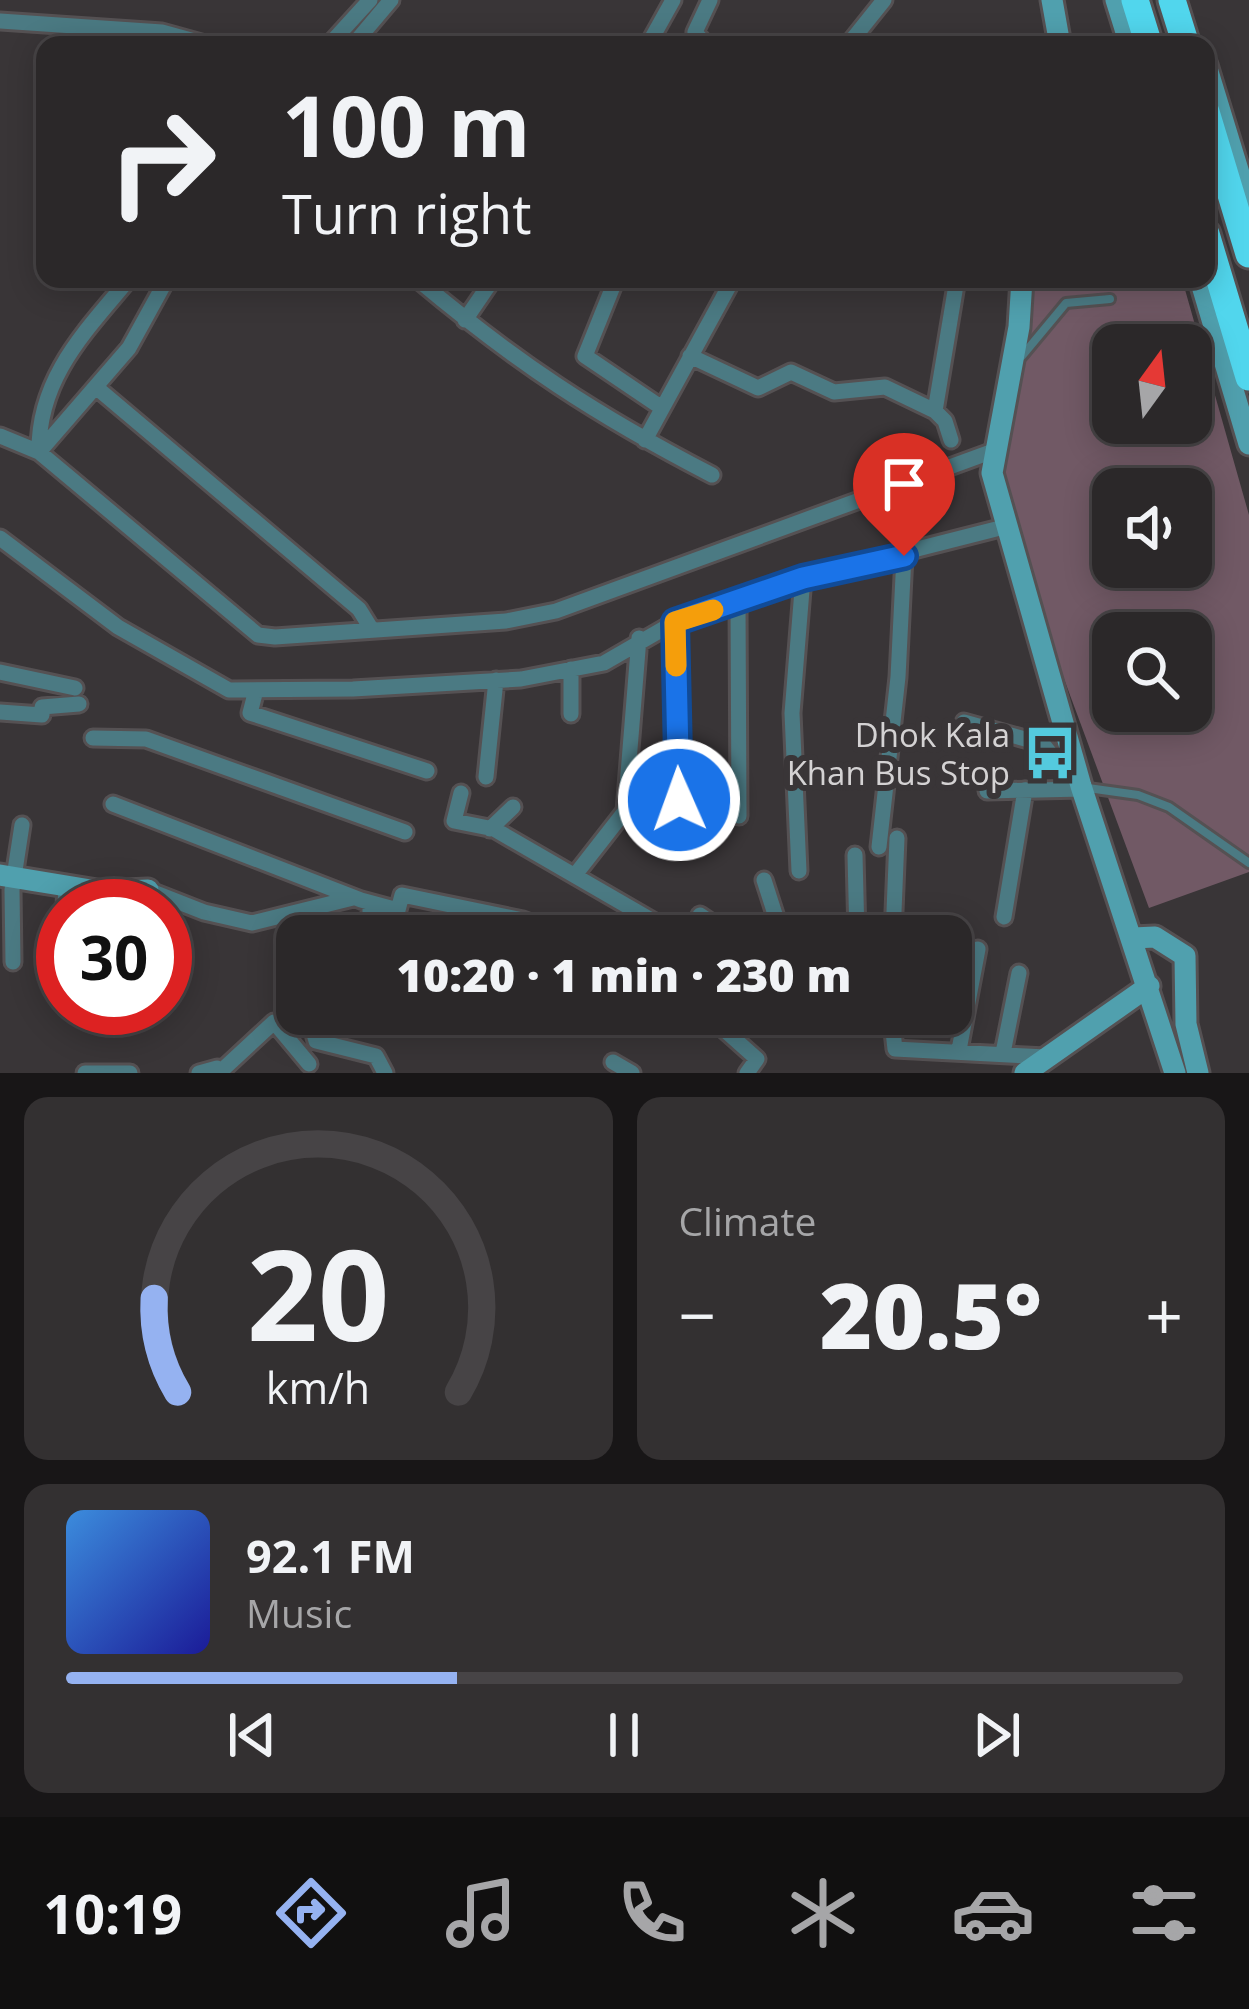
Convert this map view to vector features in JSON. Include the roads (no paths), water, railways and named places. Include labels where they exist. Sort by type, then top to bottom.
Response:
[{"type":"highway","points":[[1135,0],[1146,36]]},
{"type":"highway","points":[[1172,0],[1183,36]]},
{"type":"highway","points":[[1215,142],[1249,254]]},
{"type":"highway","points":[[1215,264],[1249,377]]},
{"type":"street","points":[[337,36],[370,0]]},
{"type":"street","points":[[361,36],[391,0]]},
{"type":"street","points":[[653,36],[673,0]]},
{"type":"street","points":[[698,36],[695,32],[710,0]]},
{"type":"street","points":[[855,36],[884,0]]},
{"type":"street","points":[[1052,0],[1058,36]]},
{"type":"street","points":[[1116,0],[1127,36]]},
{"type":"street","points":[[1186,0],[1197,36]]},
{"type":"street","points":[[0,21],[176,36]]},
{"type":"street","points":[[1215,95],[1249,206]]},
{"type":"street","points":[[39,452],[43,412],[64,357],[122,288]]},
{"type":"street","points":[[39,452],[129,348],[162,288]]},
{"type":"street","points":[[428,288],[561,392],[712,475]]},
{"type":"street","points":[[465,320],[487,288]]},
{"type":"street","points":[[612,288],[585,356],[662,408]]},
{"type":"street","points":[[645,440],[728,288]]},
{"type":"street","points":[[934,411],[955,288]]},
{"type":"street","points":[[1021,288],[1012,373],[992,473],[1082,788],[1175,1073]]},
{"type":"street","points":[[1203,288],[1249,444]]},
{"type":"street","points":[[690,356],[750,387],[758,388],[791,372],[834,392],[885,387],[934,411],[945,421],[951,440]]},
{"type":"street","points":[[97,388],[359,609],[372,630]]},
{"type":"street","points":[[0,436],[39,452],[258,635],[506,621],[556,611],[997,450]]},
{"type":"street","points":[[0,538],[118,627],[230,690],[256,690],[496,680],[604,663],[639,638],[675,622],[803,578],[1004,527]]},
{"type":"street","points":[[879,847],[898,677],[904,556]]},
{"type":"street","points":[[799,871],[791,713],[803,578]]},
{"type":"street","points":[[738,602],[739,816]]},
{"type":"street","points":[[675,622],[679,800]]},
{"type":"street","points":[[575,875],[625,811],[639,638]]},
{"type":"street","points":[[571,669],[571,714]]},
{"type":"street","points":[[0,672],[77,696],[42,707],[42,716],[0,712]]},
{"type":"street","points":[[486,777],[496,680]]},
{"type":"street","points":[[256,690],[250,712],[428,771]]},
{"type":"street","points":[[964,722],[1043,744],[1050,753]]},
{"type":"street","points":[[93,738],[146,739],[405,832]]},
{"type":"street","points":[[987,791],[1082,788]]},
{"type":"street","points":[[1004,917],[1025,790]]},
{"type":"street","points":[[460,794],[454,821],[490,829],[643,915]]},
{"type":"street","points":[[113,804],[362,900],[398,910],[402,895],[478,915]]},
{"type":"street","points":[[490,829],[513,807]]},
{"type":"street","points":[[14,962],[7,876],[22,825]]},
{"type":"street","points":[[894,915],[897,838]]},
{"type":"street","points":[[855,855],[856,915]]},
{"type":"street","points":[[7,876],[36,886]]},
{"type":"street","points":[[764,880],[775,915]]},
{"type":"street","points":[[192,904],[252,922],[362,900]]},
{"type":"street","points":[[362,900],[365,915]]},
{"type":"street","points":[[1132,938],[1155,937],[1185,956],[1186,1024],[1198,1073]]},
{"type":"street","points":[[959,1050],[979,949]]},
{"type":"street","points":[[1003,1053],[1019,973]]},
{"type":"street","points":[[1025,1073],[1149,986]]},
{"type":"street","points":[[212,1071],[274,1022],[309,1064]]},
{"type":"street","points":[[314,1035],[316,1041],[376,1056],[385,1073]]},
{"type":"street","points":[[730,1035],[757,1059],[747,1073]]},
{"type":"street","points":[[893,1035],[895,1048],[1046,1057]]},
{"type":"street","points":[[613,1062],[632,1073]]},
{"type":"street","points":[[85,1073],[130,1073]]},
{"type":"lane","points":[[1012,373],[1061,306],[1110,299]]},
{"type":"lane","points":[[1082,788],[1138,796],[1169,807],[1249,863]]},
{"type":"place","name":"Dhok Kala Khan Bus Stop","points":[[1050,753]]}]
